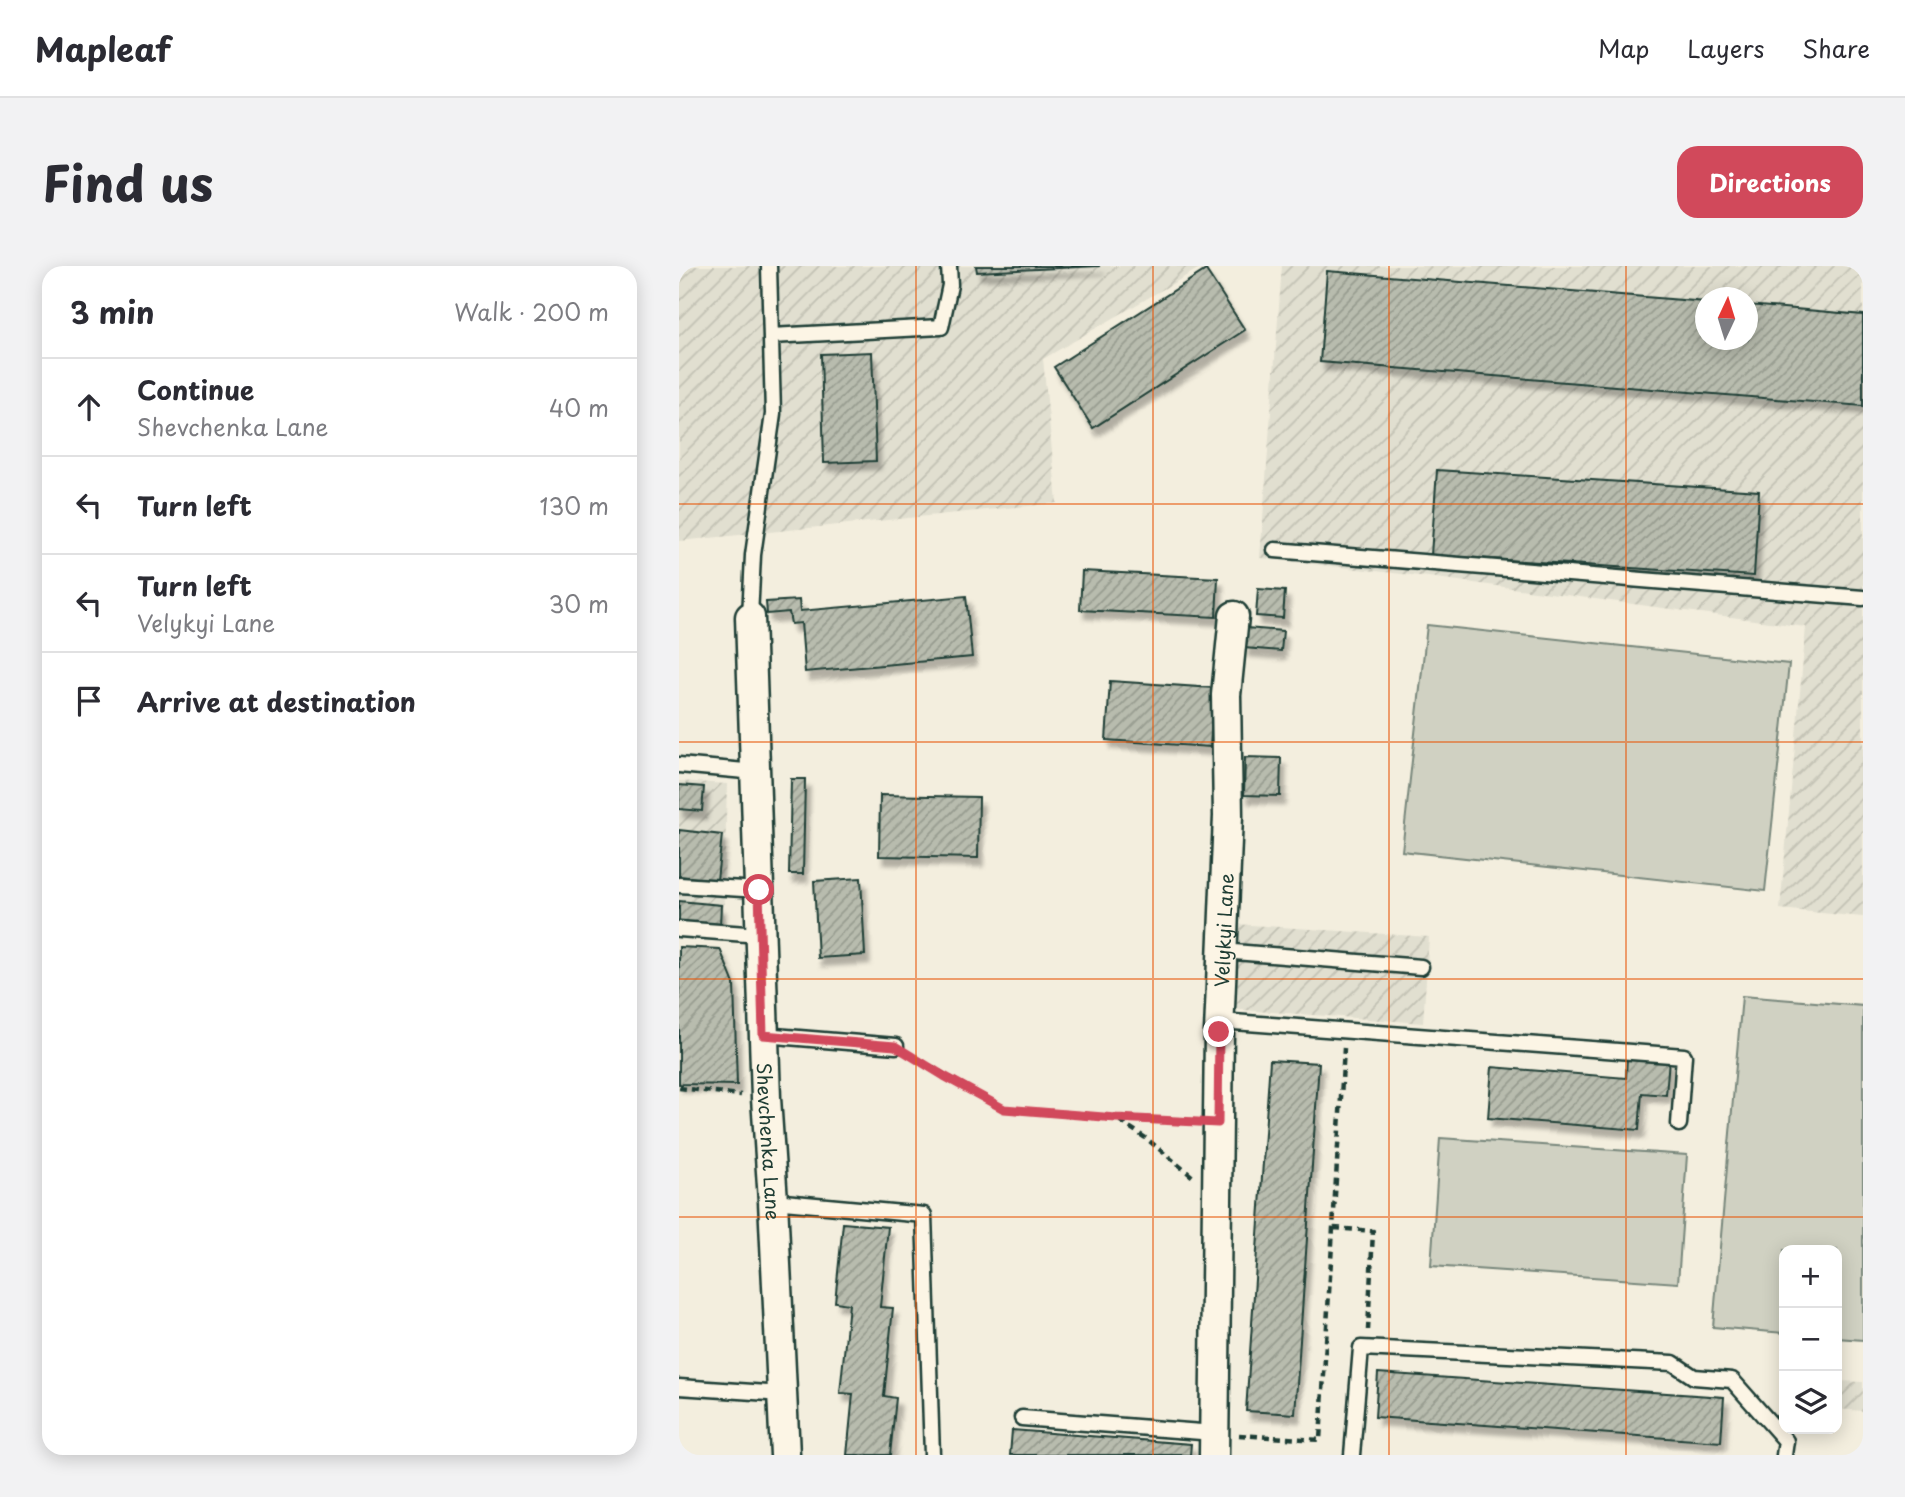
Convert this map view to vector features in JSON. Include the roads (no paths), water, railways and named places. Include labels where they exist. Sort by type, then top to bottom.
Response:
[{"type":"street","name":"Shevchenka Lane","points":[[750,617],[765,1098],[773,1201],[785,1455]]},
{"type":"street","name":"Velykyi Lane","points":[[1214,1444],[1220,1021],[1228,816],[1226,695],[1234,617]]},
{"type":"lane","points":[[750,617],[753,555],[773,414],[769,266]]},
{"type":"lane","points":[[771,336],[941,327],[950,285],[949,266]]},
{"type":"lane","points":[[1275,550],[1863,598]]},
{"type":"lane","points":[[679,765],[756,772]]},
{"type":"lane","points":[[679,885],[759,890]]},
{"type":"lane","points":[[679,929],[760,935]]},
{"type":"lane","points":[[1222,951],[1421,967]]},
{"type":"lane","points":[[1220,1021],[1683,1056],[1679,1124]]},
{"type":"lane","points":[[763,1035],[895,1046]]},
{"type":"lane","points":[[773,1201],[924,1215],[932,1455]]},
{"type":"lane","points":[[1352,1455],[1361,1348],[1673,1363],[1694,1377],[1732,1380],[1786,1441],[1784,1455]]},
{"type":"lane","points":[[679,1387],[782,1394]]},
{"type":"lane","points":[[1022,1418],[1214,1444]]}]
